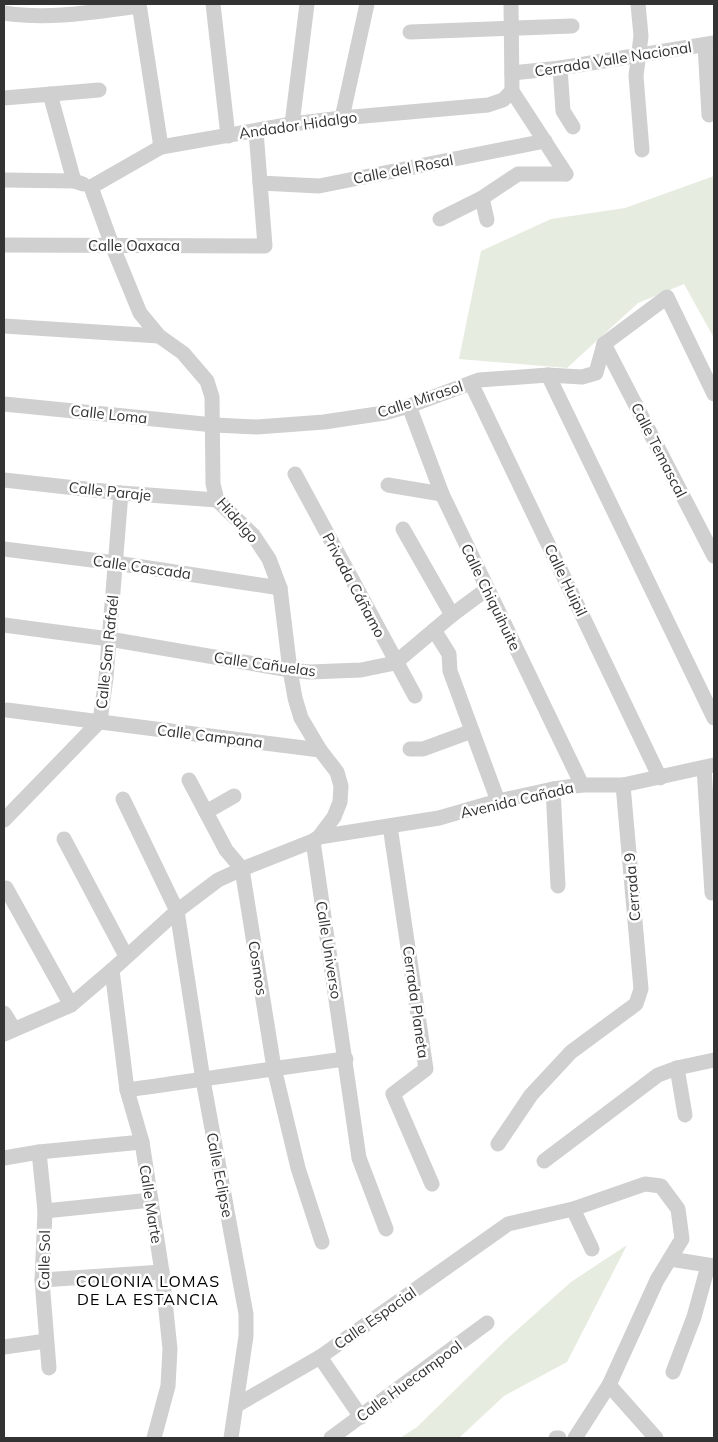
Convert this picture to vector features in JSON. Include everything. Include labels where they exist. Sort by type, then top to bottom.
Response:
[{"type":"street","points":[[212,4],[228,136]]},
{"type":"street","points":[[292,124],[307,4]]},
{"type":"street","points":[[342,118],[367,4]]},
{"type":"street","points":[[440,219],[482,198],[518,174],[566,174],[512,91],[511,4]]},
{"type":"street","points":[[638,4],[641,36],[636,76],[642,150]]},
{"type":"street","points":[[4,13],[27,16],[71,10],[139,5],[161,147]]},
{"type":"street","points":[[410,32],[572,26]]},
{"type":"street","points":[[709,115],[710,44]]},
{"type":"street","name":"Cerrada Valle Nacional","points":[[512,73],[560,68],[710,44]]},
{"type":"street","points":[[560,68],[562,111],[574,127]]},
{"type":"street","points":[[4,98],[99,90]]},
{"type":"street","name":"Andador Hidalgo","points":[[91,187],[161,147],[292,124],[488,105],[502,100],[512,91]]},
{"type":"street","points":[[50,94],[74,181]]},
{"type":"street","points":[[256,131],[260,183]]},
{"type":"street","name":"Calle del Rosal","points":[[260,183],[319,186],[545,141]]},
{"type":"street","points":[[4,180],[74,181],[91,187]]},
{"type":"street","name":"Calle Oaxaca","points":[[4,245],[265,246],[260,183]]},
{"type":"street","name":"Hidalgo","points":[[91,187],[140,313],[159,336],[183,353],[207,381],[212,398],[214,425],[213,484],[217,500],[253,534],[269,559],[280,588],[290,670],[301,718],[320,750],[337,772],[341,786],[340,802],[334,818],[316,839]]},
{"type":"street","points":[[482,198],[487,220]]},
{"type":"street","points":[[604,344],[667,297],[714,394]]},
{"type":"street","points":[[4,326],[159,336]]},
{"type":"street","name":"Calle Mirasol","points":[[214,425],[257,427],[324,422],[384,413],[409,406],[479,380],[548,375],[582,377],[596,373],[604,344]]},
{"type":"street","name":"Calle Temascal","points":[[604,344],[714,556]]},
{"type":"street","points":[[548,375],[714,718]]},
{"type":"street","name":"Calle Huipil","points":[[471,383],[660,778]]},
{"type":"street","name":"Calle Loma","points":[[4,404],[214,425]]},
{"type":"street","name":"Calle Chiquihuite","points":[[409,406],[442,494],[582,785]]},
{"type":"street","name":"Privada Cáñamo","points":[[295,474],[414,696]]},
{"type":"street","name":"Calle Paraje","points":[[4,480],[122,493],[217,500]]},
{"type":"street","points":[[388,485],[442,494]]},
{"type":"street","name":"Calle San Rafaél","points":[[100,721],[122,493]]},
{"type":"street","points":[[403,529],[452,615]]},
{"type":"street","name":"Calle Cascada","points":[[4,549],[116,563],[280,588]]},
{"type":"street","name":"Calle Cañuelas","points":[[4,624],[109,639],[290,670],[310,672],[360,670],[396,662],[452,615],[487,589]]},
{"type":"street","points":[[434,630],[449,654],[450,671],[498,801]]},
{"type":"street","name":"Calle Campana","points":[[7,710],[320,750]]},
{"type":"street","points":[[4,820],[100,721]]},
{"type":"street","points":[[410,749],[423,749],[472,731]]},
{"type":"street","points":[[709,767],[712,893]]},
{"type":"street","name":"Avenida Cañada","points":[[9,1032],[71,1005],[177,911],[218,880],[316,839],[440,818],[498,801],[553,789],[582,785],[623,786],[709,767]]},
{"type":"street","points":[[189,780],[226,850],[242,869]]},
{"type":"street","name":"Cerrada 9","points":[[498,1144],[531,1095],[571,1052],[636,1004],[641,989],[623,786]]},
{"type":"street","points":[[553,789],[558,886]]},
{"type":"street","points":[[206,812],[234,796]]},
{"type":"street","name":"Calle Eclipse","points":[[123,799],[177,911],[203,1080],[246,1314],[246,1336],[231,1438]]},
{"type":"street","name":"Cerrada Planeta","points":[[390,826],[426,1070],[393,1094],[432,1184]]},
{"type":"street","points":[[64,839],[126,956]]},
{"type":"street","name":"Calle Universo","points":[[316,839],[359,1158],[386,1229]]},
{"type":"street","name":"Cosmos","points":[[242,869],[274,1068],[298,1168],[322,1242]]},
{"type":"street","points":[[6,888],[71,1005]]},
{"type":"street","name":"Calle Marte","points":[[112,970],[127,1090],[142,1142],[162,1272],[170,1349],[168,1386],[154,1438]]},
{"type":"street","points":[[4,1012],[9,1032]]},
{"type":"street","points":[[127,1090],[346,1059]]},
{"type":"street","points":[[544,1161],[658,1075],[677,1068],[714,1060]]},
{"type":"street","points":[[677,1068],[685,1115]]},
{"type":"street","points":[[4,1158],[39,1152],[142,1142]]},
{"type":"street","name":"Calle Sol","points":[[39,1152],[45,1211],[42,1280],[49,1368]]},
{"type":"street","points":[[575,1438],[609,1385],[657,1280],[682,1239],[678,1209],[661,1186],[645,1184],[573,1209],[592,1249]]},
{"type":"street","points":[[45,1211],[150,1200]]},
{"type":"street","name":"Calle Espacial","points":[[237,1405],[320,1357],[508,1224],[573,1209]]},
{"type":"street","points":[[670,1259],[711,1266],[673,1372]]},
{"type":"street","points":[[42,1280],[162,1272]]},
{"type":"street","name":"Calle Huecampool","points":[[331,1438],[487,1323]]},
{"type":"street","points":[[4,1347],[46,1341]]},
{"type":"street","points":[[320,1357],[361,1417]]},
{"type":"street","points":[[609,1385],[656,1438]]},
{"type":"shaded area","points":[[714,176],[714,338],[684,284],[638,303],[567,368],[459,359],[481,251],[551,219],[625,208]]},
{"type":"shaded area","points":[[627,1245],[567,1362],[504,1396],[459,1438],[400,1438],[417,1427],[507,1339],[571,1282]]},
{"type":"district","name":"COLONIA LOMAS DE LA ESTANCIA","points":[[148,1290]]}]
